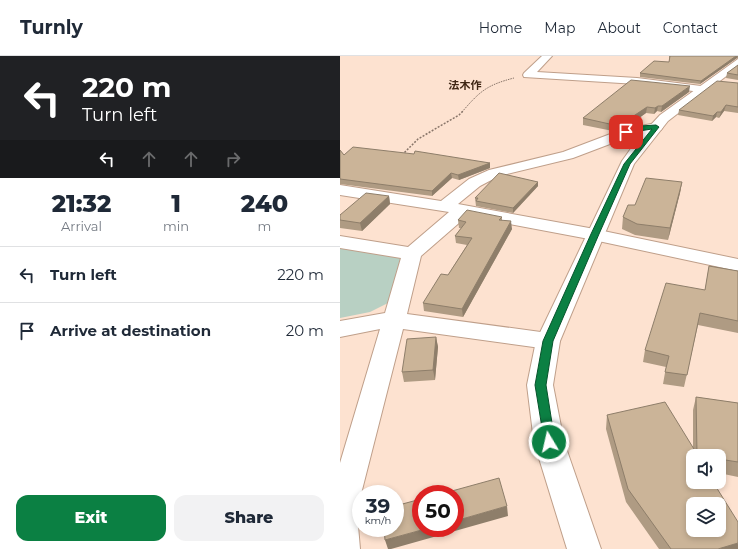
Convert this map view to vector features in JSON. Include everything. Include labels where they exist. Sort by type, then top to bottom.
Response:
[{"type":"street","points":[[528,75],[547,56]]},
{"type":"street","points":[[584,549],[577,532],[549,442],[540,385],[548,341],[627,164],[664,118],[700,89],[738,62]]},
{"type":"street","points":[[528,75],[678,85],[700,89]]},
{"type":"street","points":[[711,81],[731,83]]},
{"type":"street","points":[[343,549],[340,514],[412,254],[455,207],[470,187],[494,173],[576,152],[640,128],[656,127]]},
{"type":"street","points":[[340,190],[455,207],[595,234],[738,265]]},
{"type":"street","points":[[340,242],[412,254]]},
{"type":"street","points":[[340,329],[394,321],[414,322],[548,341]]},
{"type":"path","points":[[400,157],[418,138],[459,115],[480,91],[498,82],[528,75]]},
{"type":"green space","points":[[340,246],[403,257],[388,303],[370,312],[340,318]]},
{"type":"building","points":[[670,56],[736,56],[701,81],[640,73],[654,61],[669,62]]},
{"type":"building","points":[[738,65],[738,75],[727,73]]},
{"type":"building","points":[[631,80],[690,86],[662,106],[655,108],[647,107],[626,121],[614,125],[583,118]]},
{"type":"building","points":[[717,81],[738,83],[738,107],[726,105],[721,112],[717,112],[713,116],[679,110]]},
{"type":"building","points":[[353,147],[414,154],[415,151],[490,163],[458,175],[451,173],[432,191],[340,179],[340,150],[344,155]]},
{"type":"building","points":[[499,173],[538,182],[513,208],[476,201],[478,198],[475,198]]},
{"type":"building","points":[[646,178],[682,182],[670,228],[637,224],[623,217],[628,205],[635,205]]},
{"type":"building","points":[[366,193],[389,196],[360,223],[340,220],[340,215]]},
{"type":"building","points":[[467,210],[502,217],[499,220],[511,221],[462,309],[423,303],[441,274],[448,275],[472,238],[455,236],[466,222],[458,220]]},
{"type":"building","points":[[709,266],[738,271],[738,321],[700,313],[687,375],[665,372],[669,356],[645,350],[666,283],[705,290]]},
{"type":"building","points":[[436,337],[433,370],[402,372],[407,339]]},
{"type":"building","points":[[696,397],[738,403],[738,462],[726,460],[726,449],[697,449]]},
{"type":"building","points":[[665,402],[694,449],[686,449],[686,489],[717,489],[722,497],[686,497],[686,537],[726,537],[726,503],[738,522],[738,543],[718,549],[671,549],[628,489],[607,415]]},
{"type":"building","points":[[499,478],[507,506],[464,518],[464,488]]},
{"type":"building","points":[[412,501],[412,533],[404,535],[404,504]]},
{"type":"building","points":[[385,537],[396,537],[385,540]]},
{"type":"district","name":"法木作","points":[[465,85]]},
{"type":"route","points":[[549,442],[540,385],[548,341],[627,164],[656,127],[640,128],[626,132]]}]
